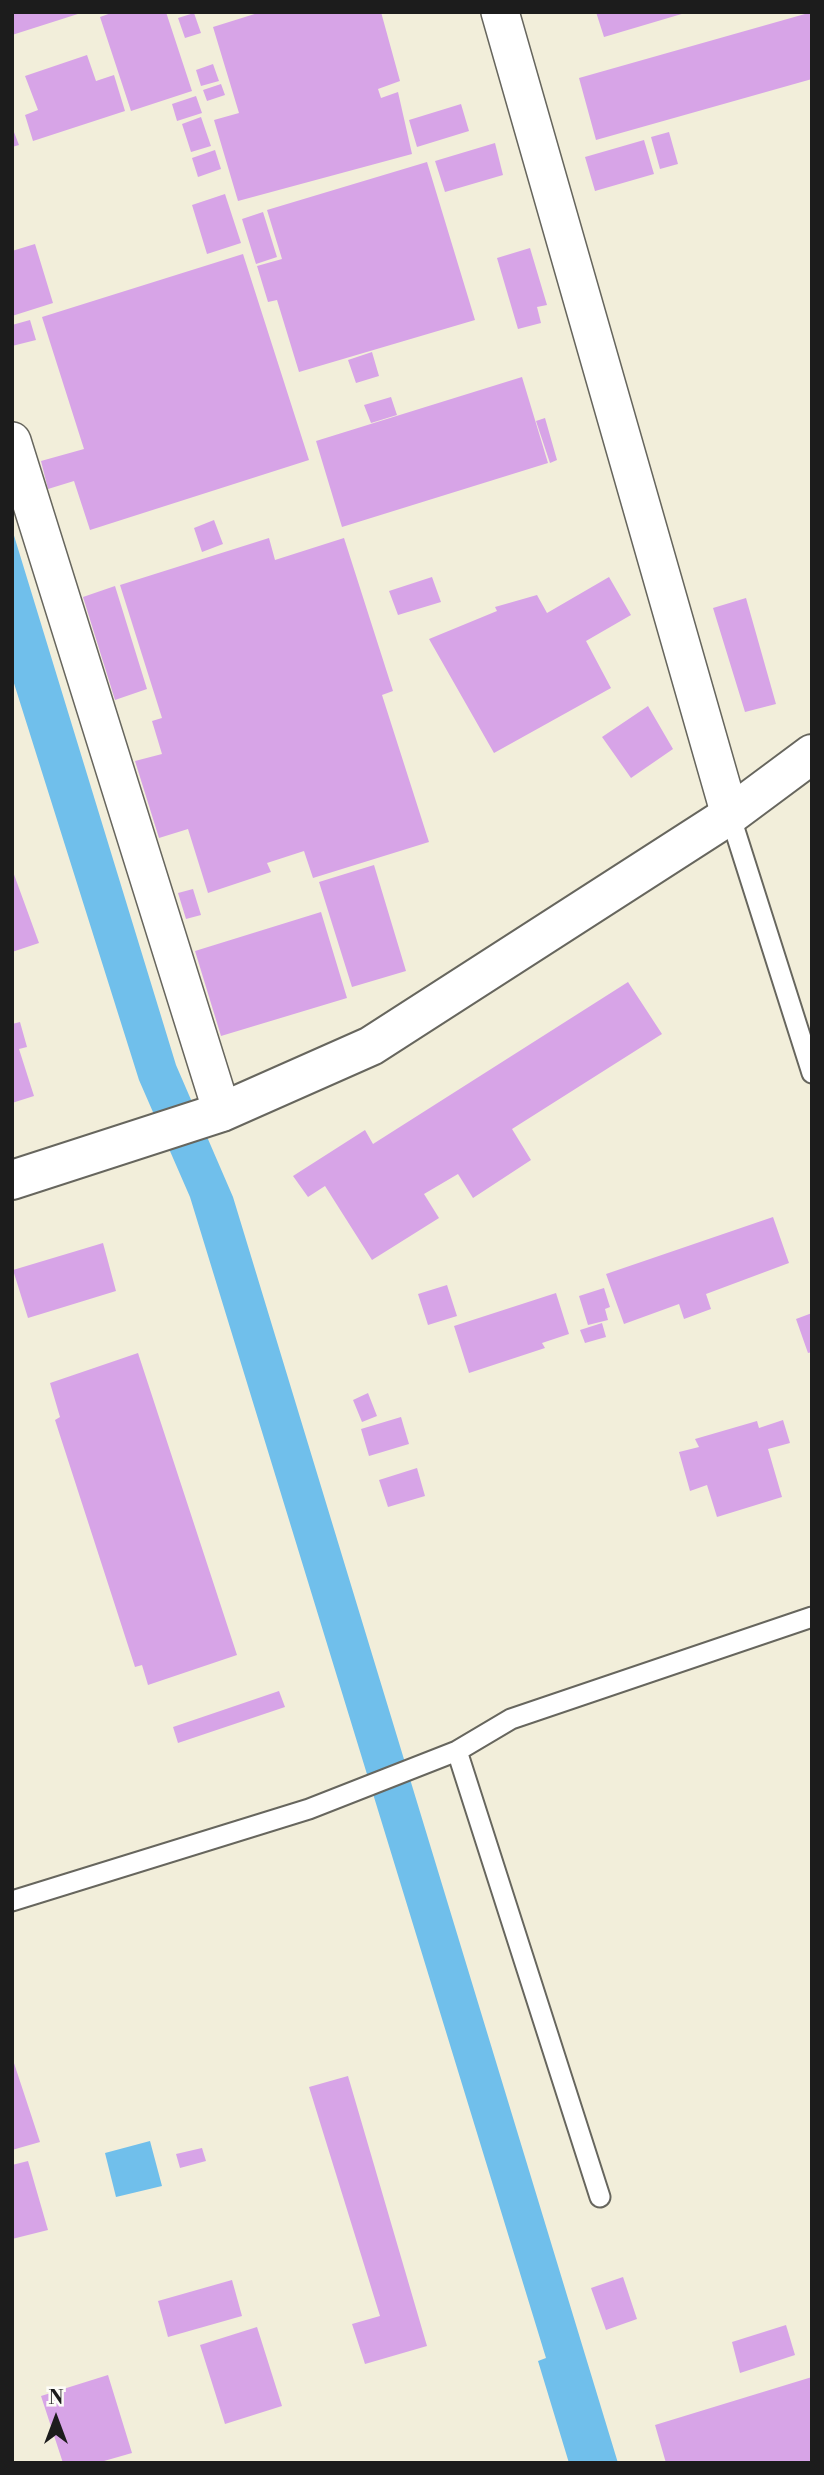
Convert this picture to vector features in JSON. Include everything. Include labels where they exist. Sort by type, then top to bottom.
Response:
[{"type":"street","points":[[500,12],[730,816]]},
{"type":"street","points":[[12,441],[212,1115]]},
{"type":"street","points":[[12,1180],[212,1115],[371,1046],[730,816],[812,754]]},
{"type":"lane","points":[[730,816],[812,1073]]},
{"type":"lane","points":[[12,1901],[309,1809],[457,1751],[511,1719],[812,1616]]},
{"type":"lane","points":[[457,1751],[600,2197]]},
{"type":"water","points":[[12,529],[176,1065],[233,1197],[618,2463],[569,2463],[538,2361],[546,2358],[190,1197],[139,1080],[12,677]]},
{"type":"water","points":[[150,2141],[162,2186],[116,2197],[105,2153]]},
{"type":"building","points":[[12,12],[81,12],[81,13],[12,35]]},
{"type":"building","points":[[114,12],[166,12],[192,91],[131,111],[100,17]]},
{"type":"building","points":[[261,12],[381,12],[400,81],[378,89],[381,98],[398,92],[412,154],[238,201],[214,120],[239,113],[213,27]]},
{"type":"building","points":[[596,12],[685,12],[685,13],[604,37]]},
{"type":"building","points":[[812,12],[812,79],[596,140],[579,78]]},
{"type":"building","points":[[194,13],[201,33],[185,38],[178,18]]},
{"type":"building","points":[[87,55],[96,81],[114,75],[125,111],[33,141],[25,115],[38,110],[25,76]]},
{"type":"building","points":[[213,64],[219,81],[201,86],[196,70]]},
{"type":"building","points":[[221,84],[225,95],[207,101],[203,90]]},
{"type":"building","points":[[196,96],[202,113],[177,121],[172,104]]},
{"type":"building","points":[[461,104],[469,131],[417,147],[409,120]]},
{"type":"building","points":[[201,117],[211,146],[191,152],[182,124]]},
{"type":"building","points":[[12,127],[19,145],[12,147]]},
{"type":"building","points":[[669,132],[678,164],[660,169],[651,137]]},
{"type":"building","points":[[644,140],[654,174],[595,191],[585,157]]},
{"type":"building","points":[[495,143],[503,175],[445,192],[435,161]]},
{"type":"building","points":[[215,150],[221,169],[198,177],[192,158]]},
{"type":"building","points":[[427,162],[475,320],[299,372],[277,300],[268,302],[257,266],[282,259],[267,210]]},
{"type":"building","points":[[225,194],[241,243],[207,254],[192,205]]},
{"type":"building","points":[[263,212],[277,257],[256,264],[242,219]]},
{"type":"building","points":[[35,244],[53,303],[12,316],[12,251]]},
{"type":"building","points":[[530,248],[547,305],[537,307],[541,323],[518,329],[497,258]]},
{"type":"building","points":[[243,254],[309,460],[90,530],[74,481],[48,489],[41,461],[84,449],[42,317]]},
{"type":"building","points":[[30,320],[36,340],[12,346],[12,325]]},
{"type":"building","points":[[372,352],[379,376],[356,383],[348,360]]},
{"type":"building","points":[[522,377],[548,463],[342,527],[316,441]]},
{"type":"building","points":[[391,397],[397,415],[371,423],[364,405]]},
{"type":"building","points":[[545,418],[557,460],[550,463],[536,421]]},
{"type":"building","points":[[214,520],[223,544],[202,552],[194,528]]},
{"type":"building","points":[[269,538],[275,560],[344,538],[393,691],[382,695],[429,842],[313,878],[304,851],[267,863],[271,872],[208,893],[188,829],[159,838],[135,761],[162,754],[152,721],[162,718],[120,585]]},
{"type":"building","points":[[432,577],[441,602],[398,615],[389,591]]},
{"type":"building","points":[[609,577],[631,615],[586,641],[611,688],[494,753],[429,639],[497,611],[495,607],[537,595],[547,613]]},
{"type":"building","points":[[115,586],[147,689],[115,700],[83,597]]},
{"type":"building","points":[[746,598],[776,704],[745,712],[713,608]]},
{"type":"building","points":[[648,706],[673,749],[631,778],[602,737]]},
{"type":"building","points":[[374,865],[406,971],[352,987],[319,882]]},
{"type":"building","points":[[12,869],[39,943],[12,952]]},
{"type":"building","points":[[193,889],[201,915],[186,919],[178,893]]},
{"type":"building","points":[[321,912],[347,998],[221,1036],[195,951]]},
{"type":"building","points":[[628,982],[662,1034],[512,1129],[531,1160],[473,1198],[458,1174],[424,1194],[439,1218],[372,1260],[325,1186],[308,1197],[293,1176],[365,1130],[373,1144]]},
{"type":"building","points":[[20,1022],[27,1047],[19,1049],[34,1096],[12,1103],[12,1024]]},
{"type":"building","points":[[773,1217],[789,1263],[706,1294],[711,1309],[684,1319],[679,1304],[624,1324],[606,1274]]},
{"type":"building","points":[[103,1243],[116,1291],[28,1318],[13,1270]]},
{"type":"building","points":[[447,1285],[457,1316],[428,1325],[418,1294]]},
{"type":"building","points":[[604,1288],[610,1307],[605,1309],[608,1320],[588,1325],[579,1296]]},
{"type":"building","points":[[556,1293],[569,1334],[542,1343],[545,1348],[469,1373],[454,1326]]},
{"type":"building","points":[[812,1313],[812,1352],[808,1353],[796,1319]]},
{"type":"building","points":[[602,1323],[606,1337],[585,1343],[580,1330]]},
{"type":"building","points":[[138,1353],[237,1655],[148,1685],[142,1665],[135,1667],[55,1420],[60,1417],[50,1383]]},
{"type":"building","points":[[368,1393],[377,1416],[362,1422],[353,1400]]},
{"type":"building","points":[[401,1417],[409,1444],[369,1456],[361,1429]]},
{"type":"building","points":[[783,1420],[790,1443],[768,1449],[782,1497],[717,1517],[707,1485],[690,1491],[679,1452],[699,1447],[695,1439],[757,1421],[759,1428]]},
{"type":"building","points":[[417,1468],[425,1496],[388,1507],[379,1480]]},
{"type":"building","points":[[279,1691],[285,1707],[178,1743],[173,1727]]},
{"type":"building","points":[[12,2057],[40,2142],[12,2150]]},
{"type":"building","points":[[348,2076],[427,2346],[365,2364],[352,2324],[380,2316],[309,2087]]},
{"type":"building","points":[[202,2148],[206,2161],[180,2168],[176,2154]]},
{"type":"building","points":[[28,2161],[48,2230],[12,2239],[12,2165]]},
{"type":"building","points":[[623,2277],[637,2319],[606,2330],[591,2288]]},
{"type":"building","points":[[232,2280],[242,2316],[168,2337],[158,2301]]},
{"type":"building","points":[[786,2325],[795,2355],[740,2373],[732,2342]]},
{"type":"building","points":[[257,2327],[282,2406],[225,2424],[200,2345]]},
{"type":"building","points":[[108,2375],[132,2453],[97,2463],[63,2463],[41,2396]]},
{"type":"building","points":[[812,2377],[812,2463],[666,2463],[655,2425]]}]
